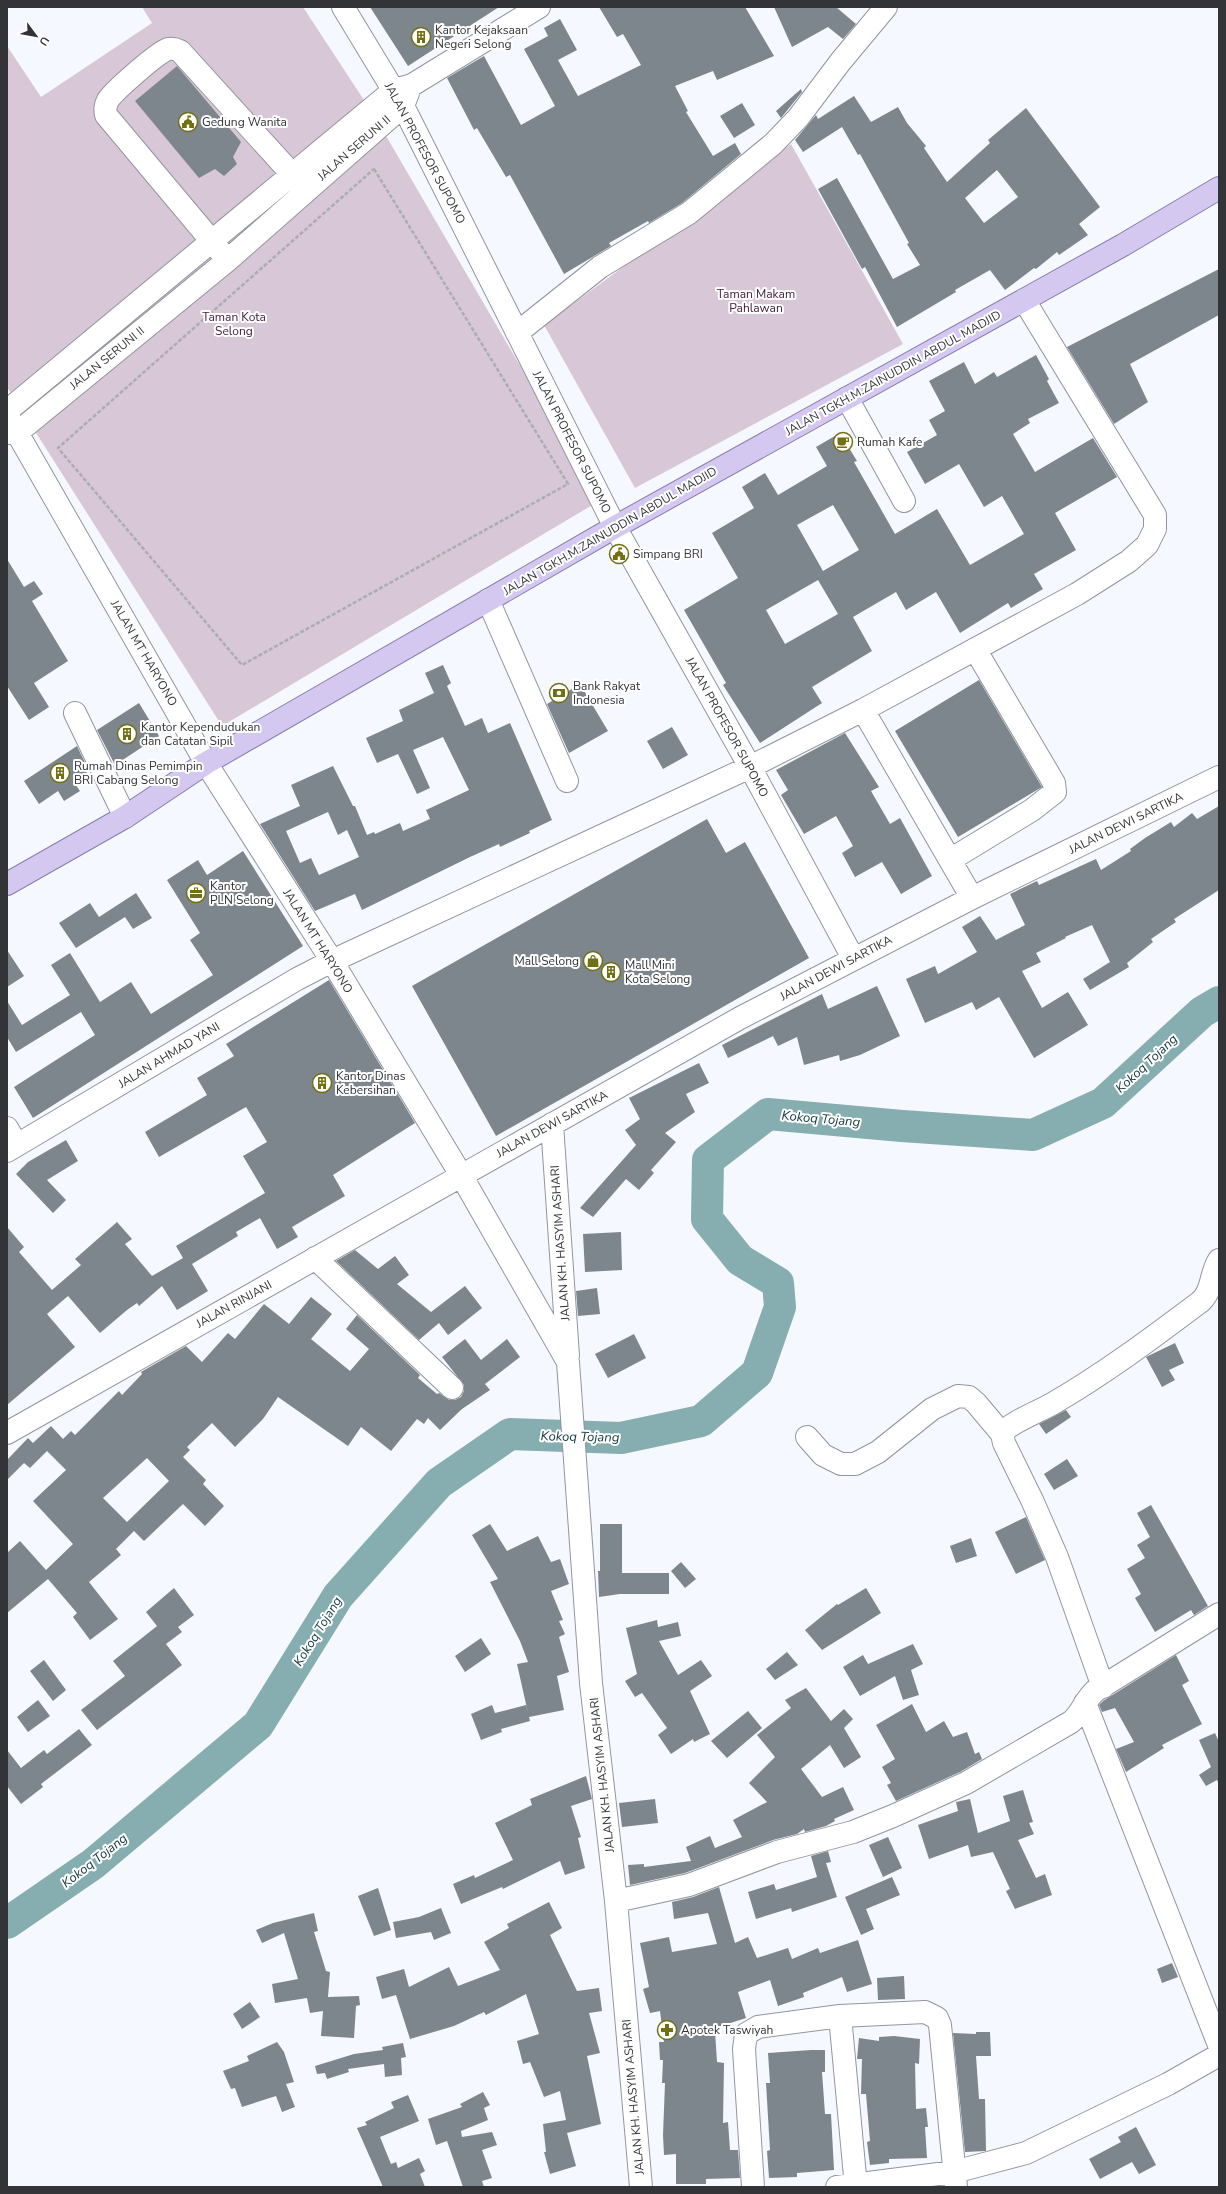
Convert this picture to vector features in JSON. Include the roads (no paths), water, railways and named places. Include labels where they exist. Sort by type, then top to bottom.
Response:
[{"type":"main road","name":"JALAN TGKH.M.ZAINUDDIN ABDUL MADJID","points":[[7,884],[125,817],[206,763],[615,527],[1123,245],[1219,188]]},
{"type":"street","name":"JALAN PROFESOR SUPOMO","points":[[343,7],[403,93],[517,333],[615,527],[750,767],[853,958]]},
{"type":"street","points":[[403,93],[539,7]]},
{"type":"street","points":[[517,333],[600,268],[689,212],[773,144],[798,118],[836,67],[886,7]]},
{"type":"street","points":[[228,260],[106,115],[105,108],[108,100],[123,84],[166,50],[176,49],[180,51],[306,190]]},
{"type":"street","name":"JALAN SERUNI II","points":[[7,411],[292,174],[403,93]]},
{"type":"street","name":"JALAN SERUNI II","points":[[11,427],[228,260],[306,190],[403,93]]},
{"type":"street","name":"JALAN AHMAD YANI","points":[[10,1141],[332,961],[750,767],[863,710],[1077,594],[1129,561],[1147,545],[1156,522],[1155,515],[1024,300]]},
{"type":"street","points":[[847,398],[904,501]]},
{"type":"street","name":"JALAN MT HARYONO","points":[[11,427],[206,763],[332,961],[461,1175]]},
{"type":"street","points":[[488,600],[567,781]]},
{"type":"street","points":[[950,860],[1038,806],[1055,792],[1054,783],[975,649]]},
{"type":"street","points":[[863,710],[972,898]]},
{"type":"street","points":[[75,712],[125,817]]},
{"type":"street","name":"JALAN DEWI SARTIKA","points":[[461,1175],[740,1018],[853,958],[1219,777]]},
{"type":"street","name":"JALAN KH. HASYIM ASHARI","points":[[552,1124],[569,1389],[591,1683],[616,1900],[641,2187]]},
{"type":"street","name":"JALAN KH. HASYIM ASHARI","points":[[461,1175],[568,1362]]},
{"type":"street","name":"JALAN RINJANI","points":[[7,1432],[461,1175]]},
{"type":"street","points":[[315,1258],[452,1388]]},
{"type":"street","points":[[1002,1434],[1007,1428],[1038,1413],[1083,1386],[1200,1302],[1209,1291],[1213,1272],[1219,1260]]},
{"type":"street","points":[[807,1437],[823,1455],[841,1464],[855,1464],[878,1452],[932,1409],[958,1396],[969,1397],[976,1403],[1002,1434],[1004,1443],[1032,1500],[1057,1557],[1103,1687]]},
{"type":"street","points":[[616,1900],[689,1885],[777,1852],[853,1832],[893,1816],[966,1783],[1077,1718],[1091,1695],[1219,1614]]},
{"type":"street","points":[[840,2016],[850,2186],[955,2179],[1026,2153],[1161,2087],[1218,2042],[1085,1703]]},
{"type":"street","points":[[753,2187],[744,2049],[746,2034],[752,2028],[840,2016],[925,2012],[937,2018],[940,2025],[955,2179]]},
{"type":"waterway","name":"Kokoq Tojang","points":[[7,1923],[93,1864],[258,1725],[338,1596],[439,1483],[510,1434],[621,1438],[701,1421],[757,1373],[780,1307],[778,1283],[740,1260],[707,1219],[708,1160],[768,1114],[902,1126],[1033,1135],[1103,1103],[1202,1012],[1219,1002]]},
{"type":"place","name":"Kantor Kejaksaan Negeri Selong","points":[[421,37]]},
{"type":"place","name":"Gedung Wanita","points":[[188,122]]},
{"type":"place","name":"Rumah Kafe","points":[[843,442]]},
{"type":"place","name":"Simpang BRI","points":[[619,554]]},
{"type":"place","name":"Bank Rakyat Indonesia","points":[[559,693]]},
{"type":"place","name":"Kantor Kependudukan dan Catatan Sipil","points":[[127,734]]},
{"type":"place","name":"Rumah Dinas Pemimpin BRI Cabang Selong","points":[[60,773]]},
{"type":"place","name":"Kantor PLN Selong","points":[[196,893]]},
{"type":"place","name":"Mall Selong","points":[[593,961]]},
{"type":"place","name":"Mall Mini Kota Selong","points":[[611,972]]},
{"type":"place","name":"Kantor Dinas Kebersihan","points":[[322,1083]]},
{"type":"place","name":"Apotek Taswiyah","points":[[667,2030]]},
{"type":"park label","name":"Taman Makam Pahlawan","points":[[756,301]]},
{"type":"park label","name":"Taman Kota Selong","points":[[234,324]]}]
